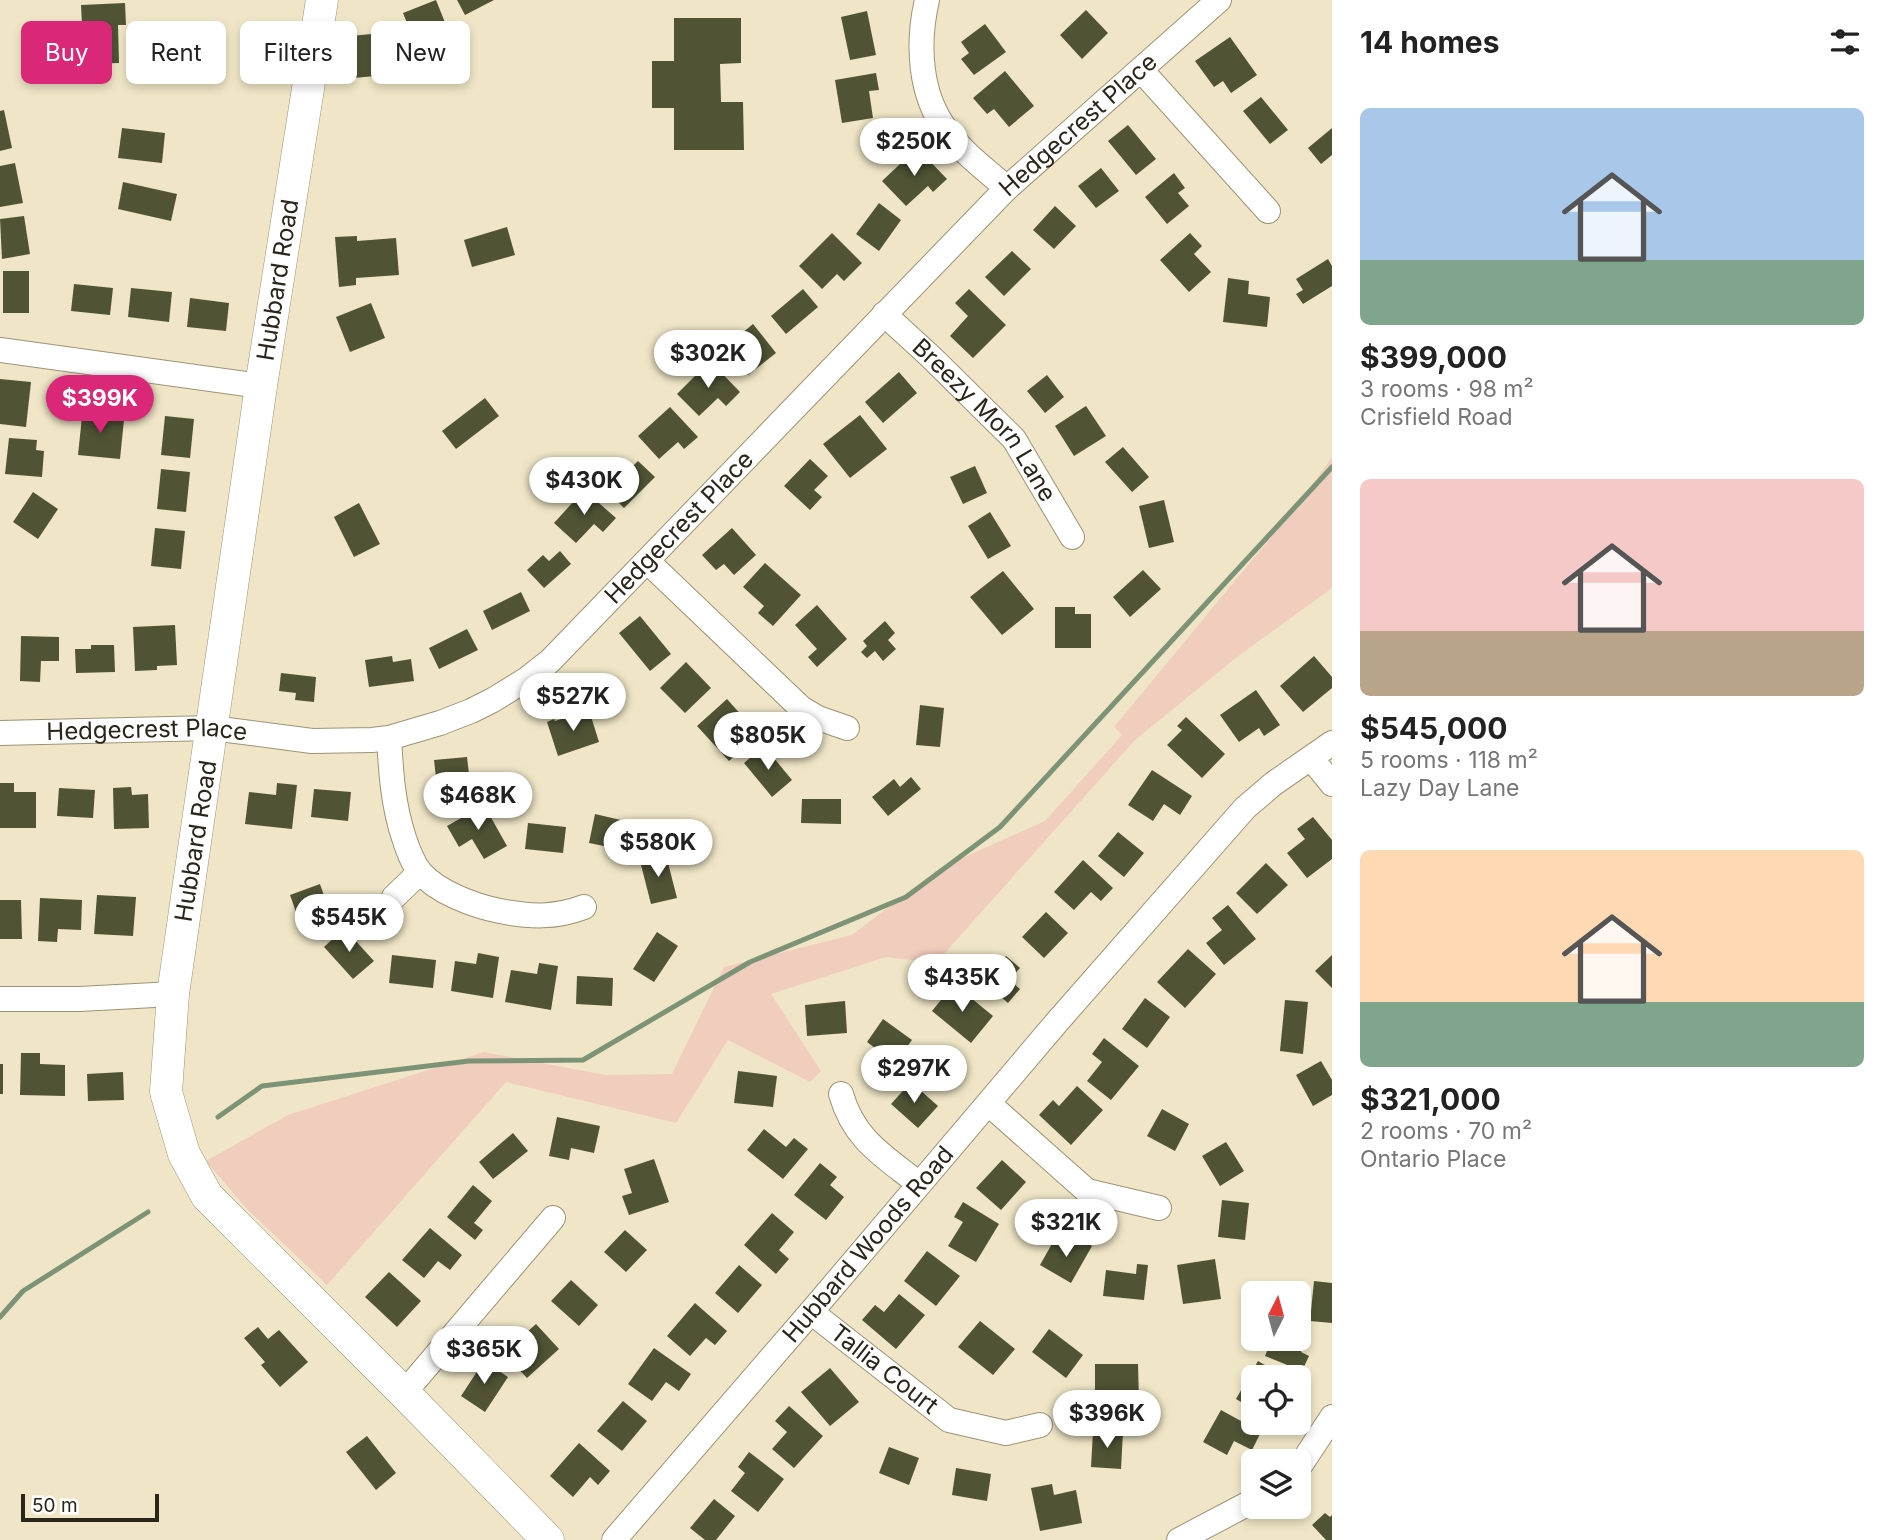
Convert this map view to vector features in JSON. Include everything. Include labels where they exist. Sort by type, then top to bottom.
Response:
[{"type":"main road","name":"Hubbard Road","points":[[322,0],[261,386],[173,994],[166,1092],[184,1154],[206,1196],[404,1392],[548,1540]]},
{"type":"street","points":[[927,0],[921,43],[929,97],[935,114],[960,146],[1007,188]]},
{"type":"street","name":"Hedgecrest Place","points":[[0,733],[212,728],[312,741],[348,742],[389,738],[440,723],[493,700],[527,679],[550,660],[1007,188],[1219,0]]},
{"type":"street","points":[[1141,70],[1268,211]]},
{"type":"street","name":"Breezy Morn Lane","points":[[884,313],[1014,439],[1072,537]]},
{"type":"street","points":[[0,350],[261,386]]},
{"type":"street","points":[[647,561],[802,708],[818,718],[847,728]]},
{"type":"street","points":[[389,738],[393,796],[398,819],[410,856],[420,872],[436,886],[470,904],[539,917],[556,916],[584,907]]},
{"type":"street","name":"Hubbard Woods Road","points":[[614,1540],[1057,1022],[1245,808],[1273,784],[1332,743]]},
{"type":"street","points":[[1311,758],[1332,784]]},
{"type":"street","points":[[394,897],[420,872]]},
{"type":"street","points":[[0,999],[80,999],[173,994]]},
{"type":"street","points":[[841,1094],[846,1112],[868,1144],[919,1184]]},
{"type":"street","points":[[989,1104],[1087,1191],[1159,1208]]},
{"type":"street","points":[[404,1392],[553,1218]]},
{"type":"street","name":"Tallia Court","points":[[811,1312],[949,1420],[1006,1433],[1040,1425]]},
{"type":"street","points":[[1311,1449],[1332,1417]]},
{"type":"street","points":[[1178,1540],[1241,1507]]},
{"type":"shaded area","points":[[1332,457],[1332,588],[1237,657],[1135,740],[936,963],[886,957],[771,994],[821,1071],[810,1082],[728,1040],[676,1123],[506,1082],[327,1285],[246,1208],[206,1161],[288,1115],[484,1052],[605,1075],[672,1074],[724,967],[852,935],[940,868],[1045,821],[1122,735],[1114,727],[1301,501]]},
{"type":"building","points":[[436,0],[444,21],[406,21],[403,13]]},
{"type":"building","points":[[457,0],[494,0],[465,15]]},
{"type":"building","points":[[125,3],[126,25],[118,25],[119,63],[112,63],[112,21],[82,21],[81,5]]},
{"type":"building","points":[[1086,10],[1108,33],[1082,59],[1060,35]]},
{"type":"building","points":[[867,11],[876,55],[850,60],[841,17]]},
{"type":"building","points":[[674,18],[741,18],[741,63],[720,64],[721,102],[743,102],[744,150],[674,150],[674,108],[652,108],[652,61],[674,61]]},
{"type":"building","points":[[985,24],[1006,52],[974,75],[961,59],[969,53],[961,42]]},
{"type":"building","points":[[371,34],[371,76],[357,78],[357,35]]},
{"type":"building","points":[[1230,37],[1257,75],[1231,93],[1223,81],[1214,87],[1195,61]]},
{"type":"building","points":[[1005,71],[1034,106],[1009,127],[994,109],[987,114],[973,98]]},
{"type":"building","points":[[876,73],[879,90],[869,91],[873,118],[842,123],[835,80]]},
{"type":"building","points":[[1261,97],[1288,130],[1270,144],[1243,111]]},
{"type":"building","points":[[4,110],[12,148],[0,151],[0,111]]},
{"type":"building","points":[[1128,125],[1156,159],[1136,175],[1108,141]]},
{"type":"building","points":[[122,128],[165,133],[162,163],[118,158]]},
{"type":"building","points":[[1332,128],[1332,155],[1321,164],[1308,148]]},
{"type":"building","points":[[917,148],[947,179],[933,192],[928,186],[906,206],[882,181]]},
{"type":"building","points":[[15,163],[23,203],[0,207],[0,166]]},
{"type":"building","points":[[1101,168],[1119,191],[1096,208],[1078,186]]},
{"type":"building","points":[[1174,173],[1185,188],[1178,193],[1189,206],[1167,224],[1145,197]]},
{"type":"building","points":[[123,182],[177,194],[171,221],[118,209]]},
{"type":"building","points":[[879,203],[901,220],[879,251],[856,234]]},
{"type":"building","points":[[1055,206],[1076,226],[1054,249],[1033,230]]},
{"type":"building","points":[[24,216],[30,254],[2,259],[0,219]]},
{"type":"building","points":[[507,227],[515,255],[472,267],[464,240]]},
{"type":"building","points":[[832,233],[862,263],[844,281],[837,274],[822,289],[799,266]]},
{"type":"building","points":[[1190,233],[1202,246],[1194,254],[1211,272],[1189,292],[1160,260]]},
{"type":"building","points":[[357,236],[357,241],[396,238],[399,275],[356,278],[356,285],[339,287],[335,237]]},
{"type":"building","points":[[1012,251],[1031,269],[1004,296],[985,277]]},
{"type":"building","points":[[1328,259],[1332,266],[1332,286],[1303,304],[1296,294],[1303,290],[1296,279]]},
{"type":"building","points":[[3,271],[29,271],[29,313],[3,313]]},
{"type":"building","points":[[1228,278],[1249,281],[1248,294],[1270,297],[1267,327],[1223,322]]},
{"type":"building","points":[[74,284],[113,288],[110,315],[71,311]]},
{"type":"building","points":[[131,288],[172,292],[169,322],[128,317]]},
{"type":"building","points":[[803,289],[818,307],[786,334],[771,316]]},
{"type":"building","points":[[969,289],[1006,325],[973,358],[950,336],[968,316],[955,303]]},
{"type":"building","points":[[190,298],[229,303],[226,331],[187,327]]},
{"type":"building","points":[[371,303],[385,338],[350,352],[336,317]]},
{"type":"building","points":[[753,324],[776,353],[748,375],[725,347]]},
{"type":"building","points":[[710,361],[740,392],[726,406],[718,398],[699,416],[677,394]]},
{"type":"building","points":[[899,372],[917,393],[883,423],[865,402]]},
{"type":"building","points":[[1047,375],[1064,397],[1045,413],[1027,391]]},
{"type":"building","points":[[0,379],[31,382],[26,427],[0,424]]},
{"type":"building","points":[[485,398],[499,416],[456,449],[442,431]]},
{"type":"building","points":[[1086,406],[1106,436],[1074,456],[1055,426]]},
{"type":"building","points":[[83,407],[103,409],[102,418],[124,420],[120,459],[78,455]]},
{"type":"building","points":[[670,407],[698,437],[684,449],[678,442],[659,459],[638,436]]},
{"type":"building","points":[[860,415],[887,449],[850,478],[823,444]]},
{"type":"building","points":[[165,416],[194,419],[190,458],[161,455]]},
{"type":"building","points":[[9,438],[37,440],[36,450],[44,451],[42,477],[5,474]]},
{"type":"building","points":[[1123,447],[1149,477],[1132,492],[1105,462]]},
{"type":"building","points":[[810,459],[828,476],[814,490],[822,497],[810,510],[784,486]]},
{"type":"building","points":[[638,461],[655,477],[624,508],[607,491]]},
{"type":"building","points":[[975,466],[987,493],[963,504],[950,477]]},
{"type":"building","points":[[161,469],[190,472],[186,512],[157,509]]},
{"type":"building","points":[[584,490],[616,518],[603,532],[594,524],[576,543],[554,523]]},
{"type":"building","points":[[33,492],[58,509],[38,539],[13,522]]},
{"type":"building","points":[[1164,500],[1174,542],[1149,548],[1139,506]]},
{"type":"building","points":[[359,503],[380,544],[354,557],[334,517]]},
{"type":"building","points":[[990,512],[1011,546],[988,559],[968,526]]},
{"type":"building","points":[[155,528],[185,531],[181,569],[151,566]]},
{"type":"building","points":[[732,528],[756,555],[734,575],[724,564],[716,570],[702,555]]},
{"type":"building","points":[[560,551],[571,564],[544,588],[527,570],[543,555],[549,561]]},
{"type":"building","points":[[765,563],[801,595],[773,626],[758,613],[764,606],[743,587]]},
{"type":"building","points":[[1143,570],[1161,589],[1130,617],[1113,597]]},
{"type":"building","points":[[1003,571],[1034,609],[1002,635],[970,597]]},
{"type":"building","points":[[521,592],[530,611],[492,630],[483,611]]},
{"type":"building","points":[[817,605],[847,639],[817,667],[808,657],[817,649],[795,625]]},
{"type":"building","points":[[1055,607],[1075,607],[1075,614],[1091,614],[1091,648],[1055,648]]},
{"type":"building","points":[[640,616],[671,654],[650,671],[619,633]]},
{"type":"building","points":[[885,621],[895,633],[888,640],[896,649],[883,661],[875,651],[867,658],[861,652],[867,646],[863,641]]},
{"type":"building","points":[[175,625],[177,665],[157,666],[157,670],[135,671],[133,627]]},
{"type":"building","points":[[467,629],[478,650],[439,669],[429,648]]},
{"type":"building","points":[[21,636],[59,637],[59,661],[41,661],[40,682],[20,681]]},
{"type":"building","points":[[91,645],[114,645],[115,672],[76,673],[75,649],[91,649]]},
{"type":"building","points":[[392,656],[393,662],[411,659],[414,681],[369,687],[365,660]]},
{"type":"building","points":[[1314,656],[1332,677],[1332,688],[1303,712],[1280,686]]},
{"type":"building","points":[[686,662],[711,688],[685,713],[660,688]]},
{"type":"building","points":[[281,673],[316,677],[314,702],[295,700],[296,693],[279,691]]},
{"type":"building","points":[[1256,690],[1280,725],[1264,736],[1259,728],[1239,742],[1220,715]]},
{"type":"building","points":[[727,699],[759,735],[729,761],[697,726]]},
{"type":"building","points":[[920,705],[944,708],[940,747],[916,745]]},
{"type":"building","points":[[589,710],[599,742],[558,756],[547,722]]},
{"type":"building","points":[[1186,717],[1225,754],[1202,778],[1167,745],[1182,730],[1177,726]]},
{"type":"building","points":[[764,746],[792,780],[772,797],[744,763]]},
{"type":"building","points":[[467,757],[472,800],[439,804],[434,760]]},
{"type":"building","points":[[1152,770],[1192,796],[1180,815],[1164,804],[1153,821],[1128,805]]},
{"type":"building","points":[[911,777],[921,789],[888,816],[872,797],[894,779],[900,787]]},
{"type":"building","points":[[0,783],[14,783],[14,792],[36,792],[36,828],[0,828]]},
{"type":"building","points":[[277,783],[297,785],[292,829],[245,824],[249,792],[276,795]]},
{"type":"building","points":[[131,787],[132,795],[148,794],[149,828],[114,829],[113,788]]},
{"type":"building","points":[[59,788],[95,790],[93,818],[57,816]]},
{"type":"building","points":[[314,789],[351,792],[348,821],[311,817]]},
{"type":"building","points":[[802,799],[841,799],[841,824],[801,823]]},
{"type":"building","points":[[484,805],[507,846],[484,859],[472,839],[459,847],[447,826]]},
{"type":"building","points":[[595,814],[625,821],[623,829],[638,832],[634,852],[589,843]]},
{"type":"building","points":[[1313,817],[1332,840],[1332,859],[1307,878],[1287,853],[1305,839],[1297,829]]},
{"type":"building","points":[[528,823],[566,827],[563,853],[525,849]]},
{"type":"building","points":[[1118,832],[1144,853],[1124,877],[1098,856]]},
{"type":"building","points":[[666,855],[677,898],[651,904],[640,861]]},
{"type":"building","points":[[1083,860],[1113,888],[1101,901],[1091,892],[1074,910],[1054,892]]},
{"type":"building","points":[[1266,863],[1288,885],[1257,914],[1236,893]]},
{"type":"building","points":[[320,884],[332,919],[302,929],[290,895]]},
{"type":"building","points":[[97,895],[136,897],[133,936],[94,934]]},
{"type":"building","points":[[40,898],[82,900],[81,930],[58,929],[57,942],[38,941]]},
{"type":"building","points":[[0,900],[21,900],[22,939],[0,939]]},
{"type":"building","points":[[1228,905],[1256,939],[1224,965],[1206,943],[1222,930],[1212,918]]},
{"type":"building","points":[[1046,912],[1068,933],[1044,958],[1022,937]]},
{"type":"building","points":[[344,928],[374,961],[353,979],[324,947]]},
{"type":"building","points":[[657,932],[678,946],[654,982],[633,969]]},
{"type":"building","points":[[1188,949],[1216,974],[1185,1008],[1157,982]]},
{"type":"building","points":[[478,953],[499,957],[493,998],[451,991],[455,961],[476,964]]},
{"type":"building","points":[[392,955],[436,960],[433,988],[389,983]]},
{"type":"building","points":[[1332,955],[1332,988],[1315,971]]},
{"type":"building","points":[[1006,956],[1020,968],[1009,980],[1020,989],[1008,1003],[976,976],[993,957],[1000,963]]},
{"type":"building","points":[[539,963],[558,966],[551,1010],[505,1002],[511,970],[537,974]]},
{"type":"building","points":[[577,976],[613,978],[612,1006],[576,1004]]},
{"type":"building","points":[[954,984],[993,1016],[971,1043],[932,1011]]},
{"type":"building","points":[[1145,998],[1170,1017],[1147,1048],[1122,1029]]},
{"type":"building","points":[[1285,1000],[1308,1002],[1303,1054],[1280,1051]]},
{"type":"building","points":[[845,1001],[847,1033],[807,1036],[805,1005]]},
{"type":"building","points":[[883,1019],[912,1040],[895,1063],[867,1042]]},
{"type":"building","points":[[1104,1038],[1139,1066],[1111,1100],[1087,1081],[1102,1062],[1092,1054]]},
{"type":"building","points":[[21,1053],[40,1053],[40,1064],[65,1065],[65,1096],[20,1095]]},
{"type":"building","points":[[1321,1061],[1332,1080],[1332,1095],[1313,1106],[1296,1075]]},
{"type":"building","points":[[0,1064],[3,1064],[3,1094],[0,1094]]},
{"type":"building","points":[[738,1071],[777,1076],[773,1107],[734,1103]]},
{"type":"building","points":[[123,1072],[124,1100],[88,1101],[87,1074]]},
{"type":"building","points":[[911,1082],[938,1106],[918,1128],[891,1104]]},
{"type":"building","points":[[1077,1086],[1103,1110],[1071,1145],[1039,1115],[1053,1100],[1059,1106]]},
{"type":"building","points":[[1162,1109],[1189,1124],[1175,1151],[1147,1136]]},
{"type":"building","points":[[557,1117],[600,1126],[594,1153],[571,1148],[569,1160],[549,1156]]},
{"type":"building","points":[[764,1129],[786,1147],[794,1138],[808,1149],[783,1179],[747,1150]]},
{"type":"building","points":[[513,1133],[528,1151],[493,1179],[479,1162]]},
{"type":"building","points":[[1226,1142],[1244,1171],[1220,1186],[1202,1156]]},
{"type":"building","points":[[654,1159],[669,1202],[629,1215],[622,1196],[632,1193],[624,1169]]},
{"type":"building","points":[[1002,1160],[1026,1182],[1001,1210],[976,1188]]},
{"type":"building","points":[[820,1163],[837,1177],[830,1185],[844,1197],[826,1220],[794,1195]]},
{"type":"building","points":[[473,1185],[492,1201],[474,1223],[483,1230],[475,1240],[447,1217]]},
{"type":"building","points":[[1222,1200],[1249,1203],[1245,1240],[1218,1237]]},
{"type":"building","points":[[963,1202],[999,1224],[976,1262],[948,1246],[963,1222],[954,1217]]},
{"type":"building","points":[[772,1213],[794,1232],[779,1250],[789,1259],[776,1274],[744,1245]]},
{"type":"building","points":[[430,1228],[462,1255],[450,1270],[438,1261],[424,1278],[402,1260]]},
{"type":"building","points":[[625,1230],[647,1250],[626,1272],[604,1252]]},
{"type":"building","points":[[1075,1236],[1092,1246],[1071,1283],[1040,1265],[1053,1242],[1067,1250]]},
{"type":"building","points":[[927,1251],[960,1276],[936,1306],[904,1281]]},
{"type":"building","points":[[1215,1259],[1221,1299],[1183,1304],[1177,1265]]},
{"type":"building","points":[[1137,1264],[1148,1265],[1144,1300],[1103,1296],[1106,1270],[1136,1274]]},
{"type":"building","points":[[739,1265],[762,1285],[738,1313],[715,1293]]},
{"type":"building","points":[[389,1272],[421,1301],[397,1327],[365,1297]]},
{"type":"building","points":[[571,1280],[598,1305],[579,1326],[551,1301]]},
{"type":"building","points":[[1314,1281],[1332,1283],[1332,1323],[1311,1321]]},
{"type":"building","points":[[899,1294],[925,1315],[896,1349],[862,1320],[875,1305],[884,1312]]},
{"type":"building","points":[[695,1303],[727,1331],[715,1345],[706,1338],[690,1356],[667,1336]]},
{"type":"building","points":[[980,1321],[1015,1349],[993,1375],[958,1347]]},
{"type":"building","points":[[536,1324],[559,1349],[527,1378],[497,1346],[510,1334],[517,1341]]},
{"type":"building","points":[[258,1327],[268,1339],[279,1330],[308,1362],[280,1387],[261,1365],[265,1362],[244,1338]]},
{"type":"building","points":[[1049,1329],[1083,1355],[1066,1378],[1032,1352]]},
{"type":"building","points":[[654,1348],[691,1374],[679,1391],[666,1382],[652,1401],[628,1384]]},
{"type":"building","points":[[1267,1351],[1301,1351],[1309,1356],[1305,1365],[1287,1365],[1265,1356]]},
{"type":"building","points":[[484,1361],[508,1377],[485,1412],[461,1396]]},
{"type":"building","points":[[1095,1364],[1138,1364],[1139,1400],[1117,1401],[1117,1391],[1095,1392]]},
{"type":"building","points":[[830,1368],[859,1402],[830,1426],[801,1392]]},
{"type":"building","points":[[623,1401],[647,1421],[622,1451],[597,1431]]},
{"type":"building","points":[[789,1406],[823,1436],[794,1468],[772,1449],[787,1432],[775,1421]]},
{"type":"building","points":[[1221,1410],[1241,1421],[1241,1435],[1260,1435],[1252,1449],[1234,1441],[1227,1455],[1203,1442]]},
{"type":"building","points":[[1093,1431],[1123,1432],[1121,1469],[1091,1467]]},
{"type":"building","points":[[367,1436],[396,1473],[376,1490],[346,1452]]},
{"type":"building","points":[[579,1443],[610,1471],[598,1485],[590,1477],[573,1497],[550,1476]]},
{"type":"building","points":[[889,1447],[919,1458],[909,1485],[879,1473]]},
{"type":"building","points":[[749,1452],[784,1479],[758,1512],[731,1491],[745,1473],[738,1467]]},
{"type":"building","points":[[956,1468],[991,1474],[987,1501],[952,1495]]},
{"type":"building","points":[[1052,1484],[1054,1495],[1076,1490],[1082,1523],[1040,1531],[1031,1488]]},
{"type":"building","points":[[714,1499],[735,1516],[716,1540],[705,1540],[690,1528]]},
{"type":"building","points":[[1325,1513],[1330,1517],[1332,1515],[1332,1540],[1326,1540],[1312,1525]]},
{"type":"waterway","points":[[218,1117],[262,1086],[469,1061],[583,1060],[750,962],[906,897],[1000,827],[1332,467]]},
{"type":"waterway","points":[[0,1317],[23,1291],[148,1212]]}]
